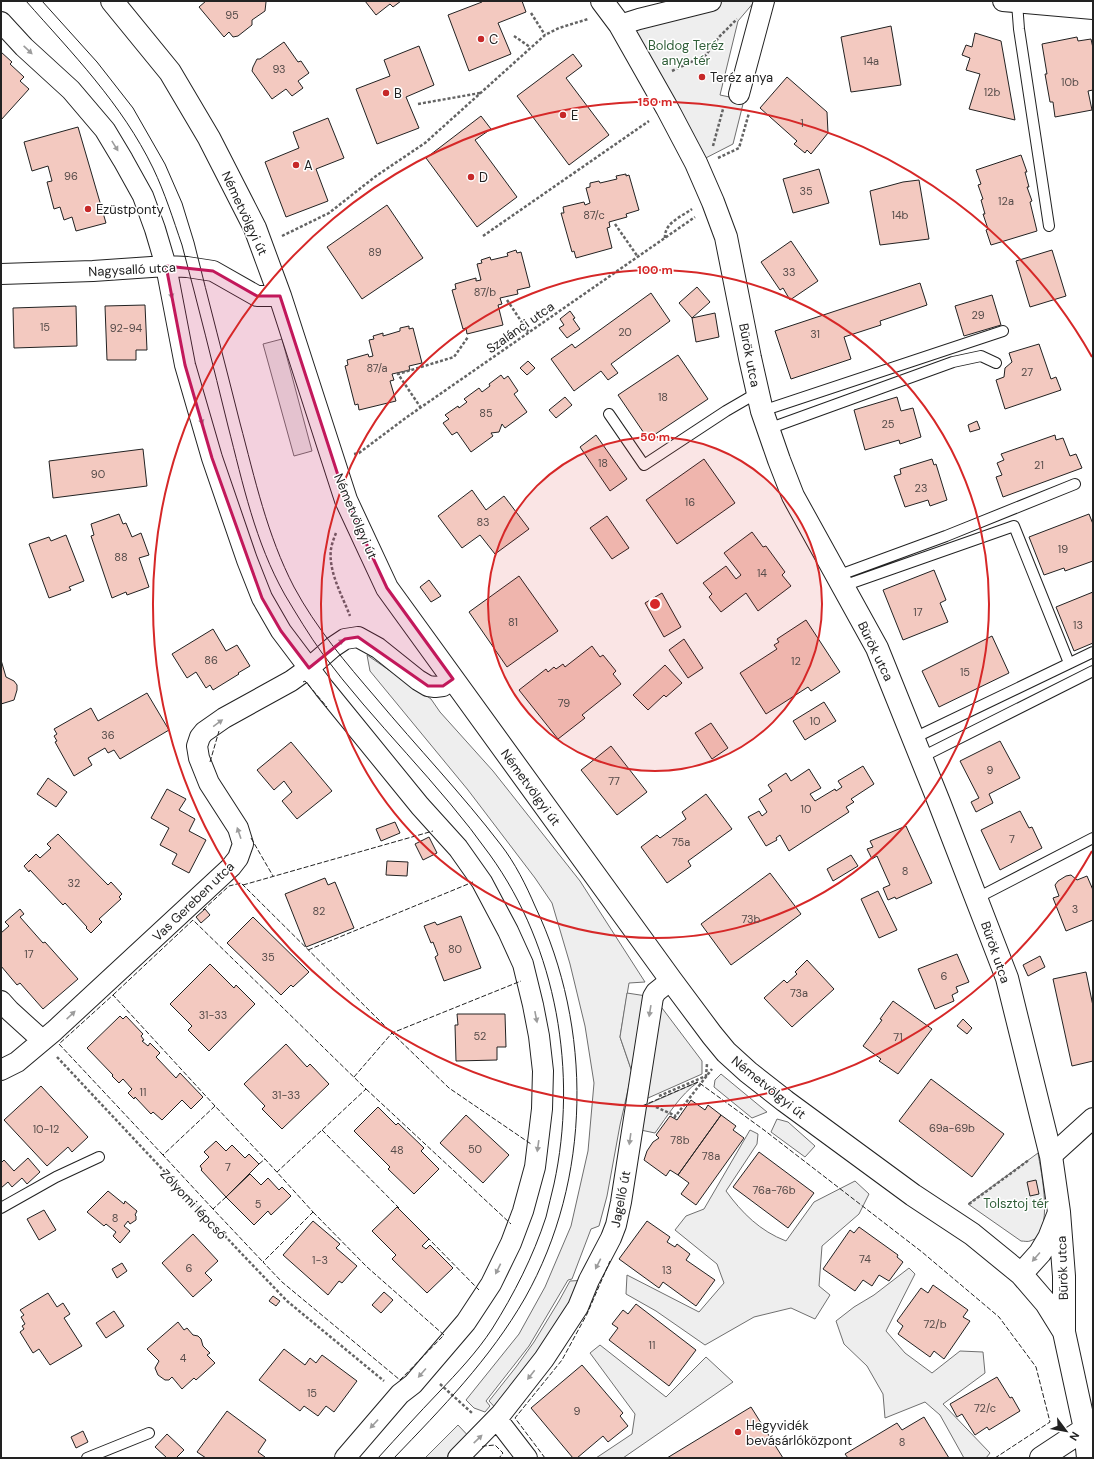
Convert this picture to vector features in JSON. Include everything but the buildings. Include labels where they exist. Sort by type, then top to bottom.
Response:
[{"type":"street","name":"Németvölgyi út","points":[[112,1],[170,72],[209,138],[255,228],[280,296],[346,500],[387,588],[671,980],[726,1052],[748,1072],[785,1101],[913,1195],[972,1234],[1021,1274],[1046,1303],[1064,1332],[1089,1425],[1088,1458]]},
{"type":"street","points":[[611,12],[639,18],[711,1]]},
{"type":"street","points":[[739,94],[764,1]]},
{"type":"street","points":[[1010,2],[1093,9]]},
{"type":"street","name":"Bürök utca","points":[[611,12],[667,108],[696,162],[713,202],[726,237],[762,411],[793,496],[876,648],[918,748],[977,898],[1006,978],[1041,1157],[1060,1212],[1064,1276],[1064,1332]]},
{"type":"street","points":[[1,22],[24,47],[71,90],[105,130],[143,196],[166,266],[185,365],[212,458],[247,560],[266,604],[281,631],[309,668],[402,784],[458,848],[482,882],[508,931],[523,964],[527,979],[539,1036],[543,1071],[542,1109],[535,1167],[523,1211],[511,1243],[491,1284],[466,1322],[413,1384],[400,1394],[345,1458]]},
{"type":"street","name":"Nagysalló utca","points":[[1,274],[93,271],[166,266],[213,271],[257,296],[280,296]]},
{"type":"street","points":[[358,637],[378,648],[418,680],[428,686],[443,686],[453,679]]},
{"type":"street","name":"Vas Gereben utca","points":[[1,1070],[17,1062],[54,1031],[220,878],[238,858],[243,844],[238,828],[209,783],[199,758],[197,746],[204,732],[224,718],[290,681],[345,639],[358,637]]},
{"type":"street","name":"Jagelló út","points":[[458,1458],[493,1423],[544,1359],[578,1307],[589,1280],[611,1238],[616,1225],[621,1202],[653,997],[656,992],[671,980]]},
{"type":"street","points":[[1,1001],[42,1040]]},
{"type":"street","points":[[1041,1157],[1093,1118]]},
{"type":"street","points":[[1021,1274],[1040,1253],[1049,1238],[1060,1212]]},
{"type":"street","points":[[493,1423],[528,1458]]},
{"type":"street","points":[[1041,1458],[1089,1425]]},
{"type":"lane","points":[[1010,2],[1018,29],[1049,226]]},
{"type":"lane","points":[[762,411],[1003,331]]},
{"type":"lane","points":[[609,414],[644,465],[726,412],[762,411],[981,356],[996,363]]},
{"type":"lane","points":[[840,581],[1075,484]]},
{"type":"lane","points":[[840,581],[1014,526],[1069,663]]},
{"type":"lane","points":[[918,748],[1069,663],[1093,652]]},
{"type":"lane","points":[[918,748],[1093,671]]},
{"type":"lane","points":[[977,898],[1093,838]]},
{"type":"lane","points":[[1,1208],[56,1177],[99,1157]]},
{"type":"lane","points":[[87,1458],[149,1433]]},
{"type":"path","points":[[290,232],[328,213],[376,176],[425,143],[545,35],[559,28],[611,12]]},
{"type":"path","points":[[531,13],[545,35]]},
{"type":"path","points":[[666,74],[706,55],[719,37],[739,16]]},
{"type":"path","points":[[514,36],[530,47]]},
{"type":"path","points":[[418,104],[480,93]]},
{"type":"path","points":[[483,236],[654,117]]},
{"type":"path","points":[[665,238],[665,233],[669,225],[695,207]]},
{"type":"path","name":"Szalánci utca","points":[[359,453],[693,218]]},
{"type":"path","points":[[615,224],[638,256]]},
{"type":"path","points":[[506,300],[529,333]]},
{"type":"path","points":[[421,408],[398,374],[454,357],[468,337]]},
{"type":"path","points":[[346,500],[331,548],[332,566],[339,589],[358,637]]},
{"type":"path","name":"Zólyomi lépcső","points":[[42,1040],[287,1301],[400,1394]]},
{"type":"path","points":[[635,1107],[706,1076],[707,1060]]},
{"type":"path","points":[[655,1106],[675,1117],[700,1084]]},
{"type":"path","points":[[974,1208],[968,1204],[1041,1157]]},
{"type":"path","points":[[425,1370],[493,1423]]},
{"type":"highlighted area","points":[[166,266],[213,271],[257,296],[280,296],[346,500],[387,588],[453,679],[443,686],[428,686],[358,637],[345,639],[309,668],[281,631],[262,598],[212,458],[185,365]]},
{"type":"green space","name":"Boldog Teréz anya tér","points":[[711,1],[755,1],[738,21],[720,95],[744,100],[733,144],[696,163],[620,25]]},
{"type":"green space","points":[[367,655],[431,699],[440,712],[493,771],[580,881],[645,982],[629,983],[620,1037],[632,1072],[620,1125],[607,1196],[599,1226],[591,1229],[572,1279],[568,1280],[529,1346],[486,1401],[490,1406],[485,1412],[474,1408],[466,1400],[519,1334],[545,1287],[571,1226],[588,1151],[594,1083],[585,1026],[570,964],[552,903],[535,878],[468,790],[370,671]]},
{"type":"green space","points":[[721,1074],[767,1112],[752,1118],[714,1087],[715,1080]]},
{"type":"green space","points":[[698,1082],[680,1099],[655,1133],[636,1129],[639,1108]]},
{"type":"green space","points":[[777,1119],[788,1122],[815,1146],[805,1157],[771,1132]]},
{"type":"green space","points":[[750,1130],[758,1134],[757,1144],[726,1191],[745,1214],[760,1227],[777,1237],[786,1241],[814,1202],[855,1181],[869,1194],[859,1214],[822,1246],[819,1286],[830,1295],[815,1319],[791,1308],[754,1317],[705,1345],[656,1311],[626,1294],[627,1275],[699,1312],[724,1283],[717,1264],[675,1230],[686,1216],[704,1209]]},
{"type":"green space","name":"Tolsztoj tér","points":[[1038,1153],[1042,1174],[1044,1202],[1042,1227],[1038,1236],[1029,1241],[1021,1241],[968,1204]]},
{"type":"green space","points":[[909,1268],[915,1274],[886,1331],[905,1353],[932,1373],[960,1351],[983,1352],[985,1373],[943,1404],[990,1453],[986,1458],[964,1458],[940,1415],[925,1402],[885,1418],[883,1394],[867,1366],[844,1344],[836,1321],[854,1307],[874,1295]]},
{"type":"green space","points":[[600,1345],[666,1397],[706,1357],[733,1382],[623,1458],[596,1458],[632,1434],[635,1414],[590,1353]]},
{"type":"shaded area","points":[[282,339],[312,451],[294,456],[263,344]]},
{"type":"shaded area","points":[[627,993],[653,997],[632,1072],[620,1037]]},
{"type":"shaded area","points":[[659,1004],[702,1061],[702,1074],[639,1102]]},
{"type":"shaded area","points":[[589,1280],[501,1414],[489,1401],[534,1342],[570,1281]]},
{"type":"shaded area","points":[[458,1425],[474,1442],[458,1458],[425,1458]]},
{"type":"tram line","points":[[26,1],[95,80],[127,122],[141,145],[157,177],[169,206],[182,245],[251,512],[266,554],[285,595],[317,646],[342,679],[450,803],[490,855],[513,891],[532,930],[546,971],[556,1013],[562,1056],[564,1099],[561,1142],[554,1184],[546,1217],[522,1275],[508,1302],[486,1338],[460,1370],[378,1458]]},
{"type":"tram line","points":[[42,1],[97,62],[133,108],[165,164],[182,203],[194,242],[262,506],[276,547],[294,587],[312,617],[343,658],[471,807],[511,859],[532,898],[554,953],[567,1002],[575,1052],[577,1103],[573,1154],[563,1204],[547,1252],[525,1298],[497,1342],[464,1382],[394,1458]]},
{"type":"fence","points":[[303,682],[305,681],[327,707]]},
{"type":"fence","points":[[210,762],[219,731]]},
{"type":"fence","points":[[243,885],[433,831]]},
{"type":"fence","points":[[251,838],[273,876]]},
{"type":"fence","points":[[308,950],[473,882]]},
{"type":"fence","points":[[203,910],[229,886],[241,883],[392,1033],[521,981]]},
{"type":"fence","points":[[113,995],[193,920],[366,1089],[277,1172]]},
{"type":"fence","points":[[163,1155],[59,1044],[113,995],[215,1106]]},
{"type":"fence","points":[[354,1077],[392,1033],[449,1088],[531,1144]]},
{"type":"fence","points":[[642,1106],[698,1082],[764,1130],[922,1252],[999,1317],[1036,1367],[1050,1422],[995,1458]]},
{"type":"fence","points":[[366,1089],[511,1224]]},
{"type":"fence","points":[[213,1209],[163,1155],[215,1106],[265,1159]]},
{"type":"fence","points":[[322,1130],[399,1208]]},
{"type":"fence","points":[[259,1164],[265,1159],[313,1212]]},
{"type":"fence","points":[[226,1197],[213,1209],[263,1262]]},
{"type":"fence","points":[[313,1212],[367,1267],[444,1335],[400,1380],[282,1282],[263,1262],[313,1212]]},
{"type":"fence","points":[[427,1237],[479,1290]]},
{"type":"fence","points":[[545,1458],[515,1418],[562,1360],[587,1314],[610,1261]]},
{"type":"fence","points":[[482,1447],[495,1445],[503,1453],[499,1458]]},
{"type":"place","name":"C","points":[[481,39]]},
{"type":"place","name":"Teréz anya","points":[[702,77]]},
{"type":"place","name":"B","points":[[386,93]]},
{"type":"place","name":"E","points":[[563,115]]},
{"type":"place","name":"A","points":[[296,165]]},
{"type":"place","name":"D","points":[[471,177]]},
{"type":"place","name":"Ezüstponty","points":[[88,209]]},
{"type":"place","name":"Hegyvidék bevásárlóközpont","points":[[738,1432]]}]
